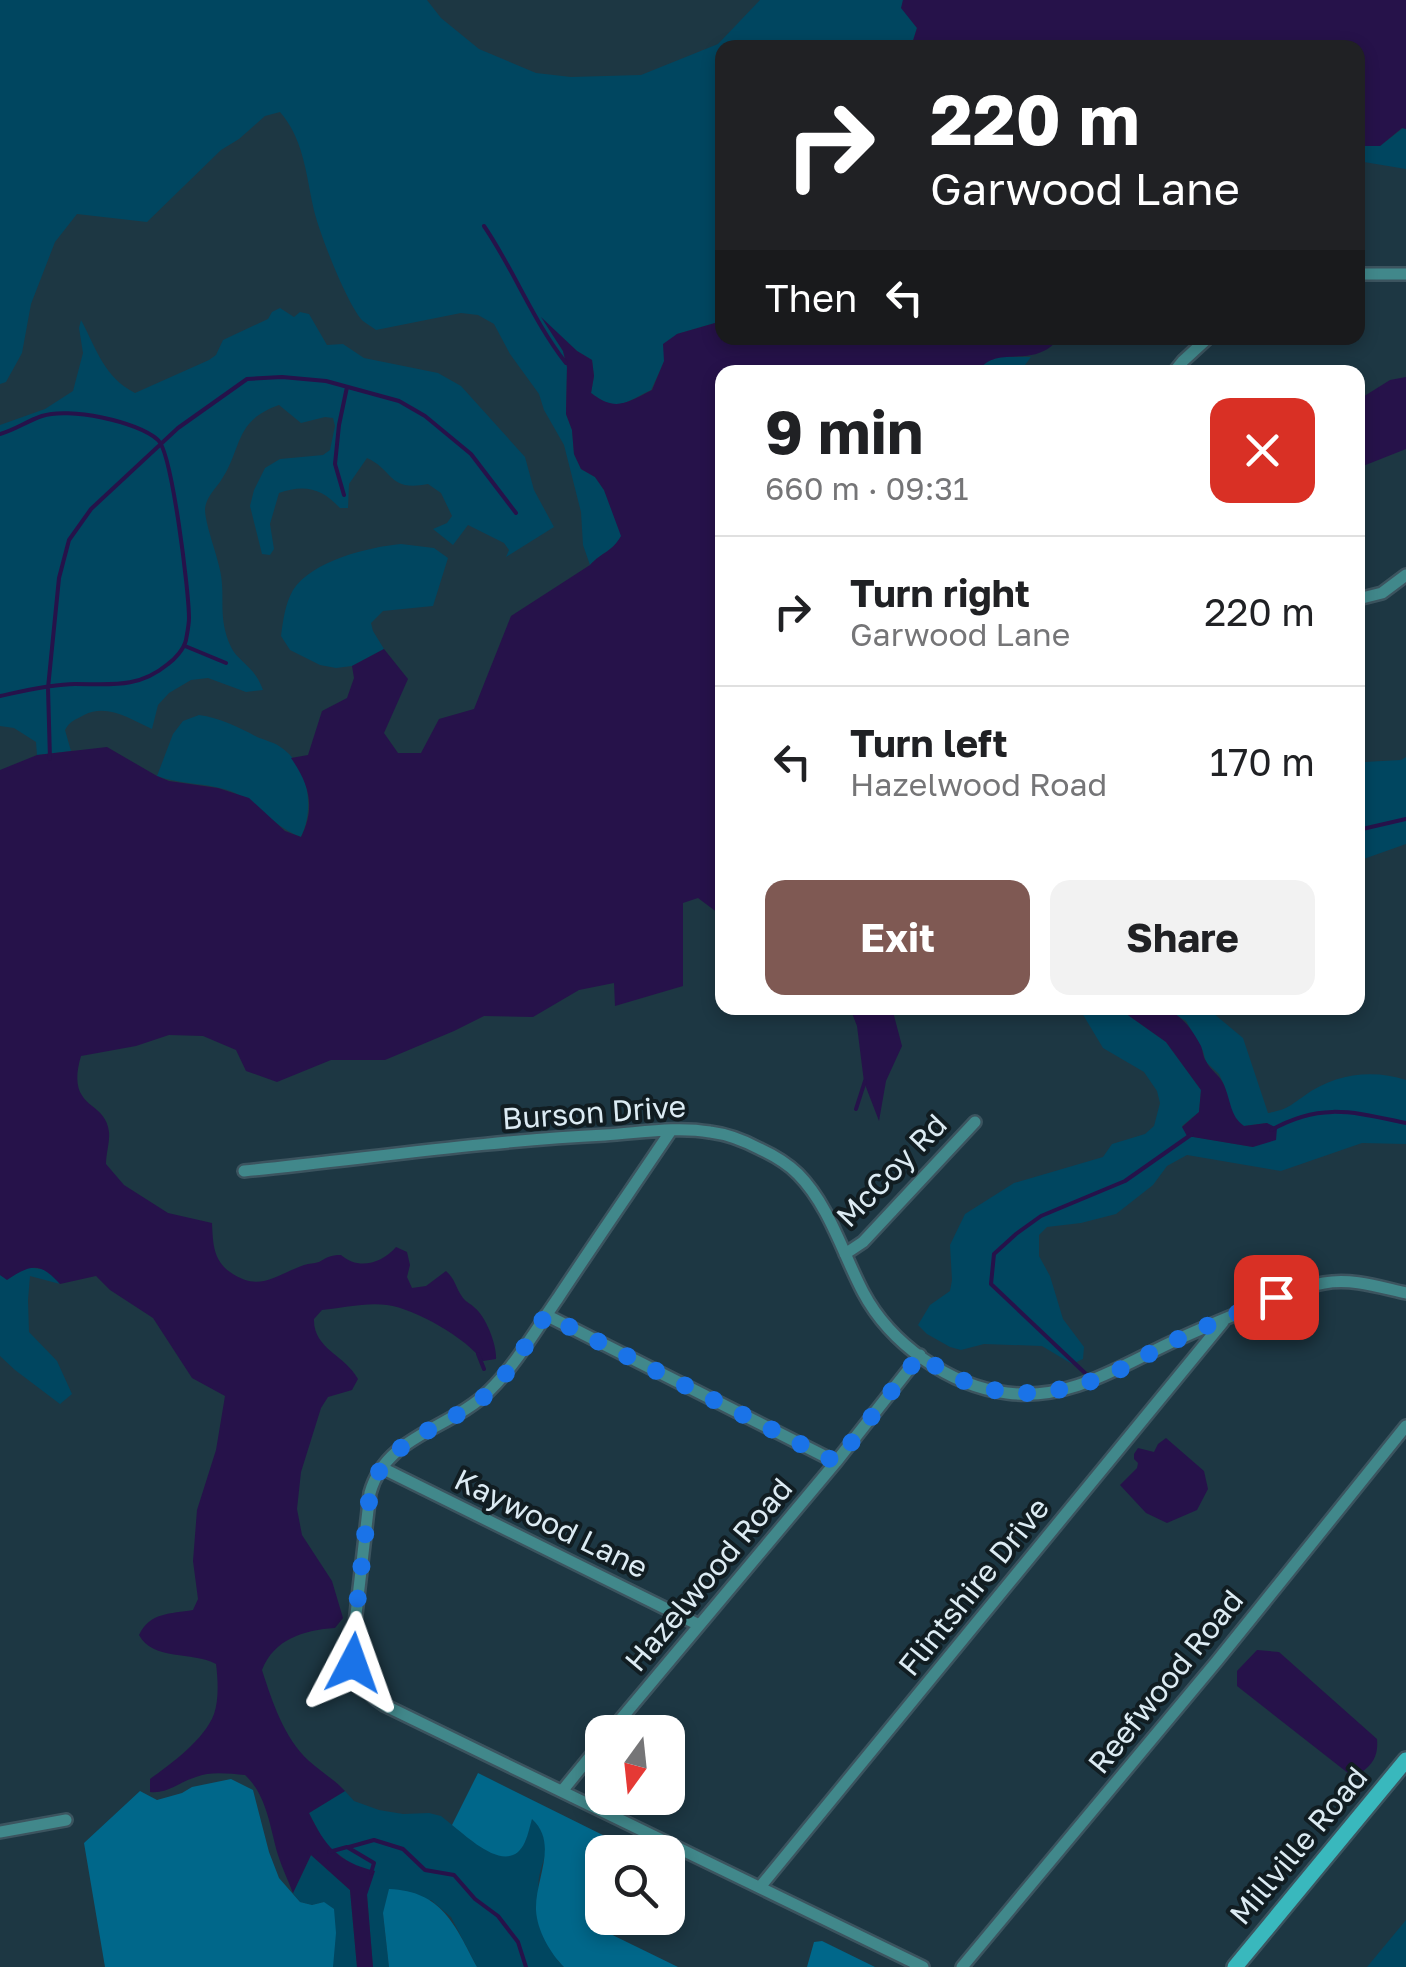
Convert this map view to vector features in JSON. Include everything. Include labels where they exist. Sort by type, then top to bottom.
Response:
[{"type":"street","points":[[1365,274],[1406,274]]},
{"type":"street","points":[[1179,365],[1200,345]]},
{"type":"street","points":[[1365,597],[1382,593],[1406,576]]},
{"type":"street","name":"McCoy Rd","points":[[845,1254],[863,1242],[975,1122]]},
{"type":"street","points":[[670,1132],[500,1379],[464,1412],[404,1444],[374,1480],[353,1663],[358,1678],[384,1705],[923,1967]]},
{"type":"street","name":"Burson Drive","points":[[244,1172],[564,1137],[670,1132],[729,1136],[755,1146],[798,1174],[815,1197],[865,1296],[899,1337],[945,1373],[1005,1393],[1049,1393],[1081,1385],[1276,1297],[1324,1283],[1362,1283],[1406,1293]]},
{"type":"street","points":[[546,1315],[836,1462]]},
{"type":"street","name":"Flintshire Drive","points":[[760,1887],[1226,1318]]},
{"type":"street","name":"Hazelwood Road","points":[[624,1715],[836,1462],[920,1355]]},
{"type":"street","name":"Reefwood Road","points":[[962,1967],[1406,1426]]},
{"type":"street","name":"Kaywood Lane","points":[[382,1468],[699,1624]]},
{"type":"street","name":"Millville Road","points":[[1235,1967],[1406,1760]]},
{"type":"street","points":[[562,1792],[585,1763]]},
{"type":"street","points":[[0,1832],[66,1820]]},
{"type":"shaded area","points":[[0,0],[427,0],[441,18],[479,49],[536,73],[571,77],[641,75],[715,45],[715,323],[677,334],[651,390],[614,404],[591,393],[592,360],[544,321],[563,351],[567,367],[566,414],[574,454],[581,469],[595,477],[604,490],[622,536],[590,565],[564,445],[539,394],[494,324],[478,315],[461,313],[376,330],[363,321],[349,300],[327,248],[299,144],[280,112],[265,116],[221,150],[147,222],[77,214],[55,242],[31,304],[22,353],[6,382],[0,384]]},
{"type":"shaded area","points":[[760,0],[903,0],[902,8],[917,28],[913,40],[722,40]]},
{"type":"shaded area","points":[[903,0],[1406,0],[1406,129],[1402,128],[1380,146],[1365,146],[1365,40],[913,40],[917,28],[901,8]]},
{"type":"shaded area","points":[[1406,129],[1406,169],[1365,162],[1365,146],[1380,146]]},
{"type":"shaded area","points":[[280,308],[294,317],[300,312],[309,314],[327,345],[343,344],[364,358],[438,373],[461,386],[525,457],[534,490],[554,527],[506,557],[509,550],[504,543],[468,525],[453,545],[433,529],[452,516],[441,493],[428,484],[398,482],[367,458],[349,484],[348,508],[340,508],[312,490],[279,493],[270,524],[274,549],[270,555],[262,554],[250,506],[265,468],[280,459],[323,455],[330,450],[335,426],[333,418],[325,417],[301,423],[279,405],[246,428],[205,509],[220,570],[227,636],[233,651],[253,672],[263,690],[246,692],[208,678],[191,680],[158,705],[152,729],[118,714],[93,712],[73,721],[65,730],[71,751],[37,755],[36,742],[14,728],[0,726],[0,425],[45,409],[73,391],[83,353],[81,320],[109,371],[135,393],[209,360],[223,340],[268,319]]},
{"type":"shaded area","points":[[541,317],[592,360],[591,393],[614,404],[652,390],[664,361],[663,344],[677,334],[715,323],[715,345],[1052,345],[1038,353],[995,359],[984,365],[715,365],[715,911],[698,898],[683,903],[683,986],[615,1006],[614,983],[579,990],[533,1017],[484,1016],[385,1060],[331,1060],[277,1082],[246,1071],[236,1050],[203,1036],[169,1035],[136,1046],[81,1056],[78,1086],[82,1096],[101,1114],[109,1132],[106,1164],[124,1185],[168,1213],[212,1223],[217,1256],[230,1272],[259,1282],[334,1255],[369,1263],[396,1247],[407,1252],[407,1277],[412,1288],[426,1286],[446,1271],[463,1298],[483,1318],[493,1339],[496,1359],[483,1361],[453,1334],[399,1308],[379,1304],[322,1310],[314,1319],[324,1345],[358,1379],[352,1390],[328,1397],[321,1408],[301,1472],[297,1509],[302,1535],[332,1581],[343,1618],[335,1628],[291,1638],[274,1651],[262,1670],[286,1730],[300,1752],[345,1791],[309,1813],[315,1825],[342,1857],[375,1871],[367,1895],[373,1967],[357,1967],[350,1890],[311,1855],[293,1893],[263,1802],[245,1775],[208,1774],[150,1792],[150,1779],[195,1742],[216,1708],[216,1664],[154,1649],[139,1635],[155,1618],[193,1610],[198,1599],[193,1561],[197,1510],[216,1450],[225,1396],[192,1378],[153,1318],[96,1276],[60,1284],[47,1272],[35,1268],[7,1280],[0,1275],[0,770],[37,755],[107,747],[169,781],[218,788],[249,798],[285,831],[301,837],[308,816],[308,796],[291,758],[308,755],[322,711],[347,698],[354,678],[352,666],[384,649],[408,679],[384,733],[398,753],[421,753],[439,719],[474,709],[511,616],[590,565],[621,536],[604,490],[595,477],[581,469],[574,454],[566,414],[567,367],[563,351]]},
{"type":"shaded area","points":[[999,357],[1031,357],[1025,365],[983,363]]},
{"type":"shaded area","points":[[1406,377],[1406,449],[1365,465],[1365,396],[1390,380]]},
{"type":"shaded area","points":[[401,544],[434,548],[448,558],[433,606],[383,611],[371,623],[384,649],[352,666],[320,665],[290,650],[281,636],[290,595],[302,580],[342,557]]},
{"type":"shaded area","points":[[199,715],[236,726],[289,754],[303,775],[308,800],[301,837],[235,793],[157,776],[173,734],[183,721]]},
{"type":"shaded area","points":[[1406,757],[1406,844],[1365,859],[1365,762]]},
{"type":"shaded area","points":[[853,1015],[894,1015],[902,1046],[886,1081],[879,1121],[864,1082]]},
{"type":"shaded area","points":[[1083,1015],[1128,1015],[1166,1042],[1201,1090],[1199,1112],[1182,1126],[1188,1136],[1253,1147],[1267,1123],[1244,1126],[1234,1119],[1219,1074],[1206,1062],[1186,1021],[1176,1015],[1215,1015],[1243,1038],[1268,1113],[1288,1107],[1340,1078],[1367,1074],[1406,1080],[1406,1144],[1362,1143],[1281,1171],[1187,1155],[1167,1166],[1153,1185],[1116,1214],[1047,1227],[1039,1235],[1039,1256],[1050,1276],[1063,1319],[1084,1347],[1083,1359],[1072,1364],[1042,1346],[984,1344],[961,1350],[950,1347],[918,1325],[930,1305],[950,1291],[950,1245],[965,1214],[1014,1183],[1103,1157],[1112,1144],[1145,1134],[1154,1126],[1160,1103],[1157,1091],[1144,1072],[1103,1048]]},
{"type":"shaded area","points":[[1128,1015],[1176,1015],[1185,1022],[1204,1058],[1222,1081],[1239,1122],[1244,1126],[1267,1123],[1277,1128],[1276,1140],[1253,1147],[1187,1136],[1182,1127],[1199,1112],[1201,1090],[1166,1042]]},
{"type":"shaded area","points":[[26,1267],[48,1270],[60,1284],[30,1276],[28,1300],[29,1332],[57,1361],[72,1394],[60,1404],[0,1356],[0,1275],[8,1279]]},
{"type":"shaded area","points":[[1166,1438],[1204,1471],[1208,1489],[1197,1510],[1167,1523],[1146,1513],[1120,1485],[1137,1468],[1134,1454],[1138,1448],[1154,1452]]},
{"type":"shaded area","points":[[1257,1650],[1279,1652],[1377,1739],[1375,1758],[1368,1767],[1353,1777],[1237,1686],[1237,1671]]},
{"type":"shaded area","points":[[478,1773],[603,1835],[585,1835],[585,1935],[612,1935],[678,1967],[564,1967],[545,1941],[537,1918],[545,1850],[540,1829],[532,1819],[518,1852],[500,1856],[452,1825]]},
{"type":"shaded area","points":[[231,1779],[253,1790],[279,1878],[300,1902],[324,1902],[334,1909],[333,1967],[105,1967],[84,1843],[140,1791],[157,1800]]},
{"type":"shaded area","points":[[345,1791],[354,1801],[379,1810],[441,1816],[472,1841],[519,1851],[532,1818],[546,1848],[538,1882],[540,1901],[558,1961],[564,1967],[477,1967],[451,1917],[431,1900],[383,1913],[389,1967],[373,1967],[367,1895],[354,1866],[325,1844],[309,1813]]},
{"type":"shaded area","points":[[311,1855],[350,1890],[357,1967],[333,1967],[324,1902],[300,1902],[293,1893]]},
{"type":"shaded area","points":[[389,1889],[407,1891],[434,1903],[453,1924],[477,1967],[389,1967],[383,1913]]},
{"type":"shaded area","points":[[1406,1920],[1406,1967],[1367,1967]]},
{"type":"shaded area","points":[[822,1941],[875,1967],[807,1967],[814,1942]]},
{"type":"waterway","points":[[484,226],[566,363]]},
{"type":"waterway","points":[[50,759],[48,688],[59,578],[69,540],[91,509],[178,428],[247,379],[326,381],[399,401],[425,416],[471,454],[516,513]]},
{"type":"waterway","points":[[344,495],[335,464],[347,387]]},
{"type":"waterway","points":[[0,434],[42,416],[68,413],[119,422],[158,440],[174,495],[189,618],[186,640],[176,657],[146,678],[123,683],[57,685],[0,696]]},
{"type":"waterway","points":[[185,646],[226,663]]},
{"type":"waterway","points":[[1365,828],[1406,819]]},
{"type":"waterway","points":[[856,1109],[865,1081]]},
{"type":"waterway","points":[[1271,1130],[1306,1116],[1337,1112],[1406,1123]]},
{"type":"waterway","points":[[1086,1374],[991,1284],[994,1254],[1041,1216],[1125,1181],[1192,1134]]},
{"type":"waterway","points":[[478,1354],[484,1369]]},
{"type":"waterway","points":[[349,1847],[374,1840],[403,1849],[425,1870],[454,1875],[475,1899],[498,1916],[518,1942],[526,1967]]},
{"type":"waterway","points":[[329,1852],[347,1847],[374,1863],[371,1873]]},
{"type":"route","points":[[353,1663],[374,1480],[404,1444],[464,1412],[486,1395],[546,1315],[836,1462],[920,1355],[945,1373],[977,1386],[1005,1393],[1049,1393],[1110,1374],[1276,1297]]}]
